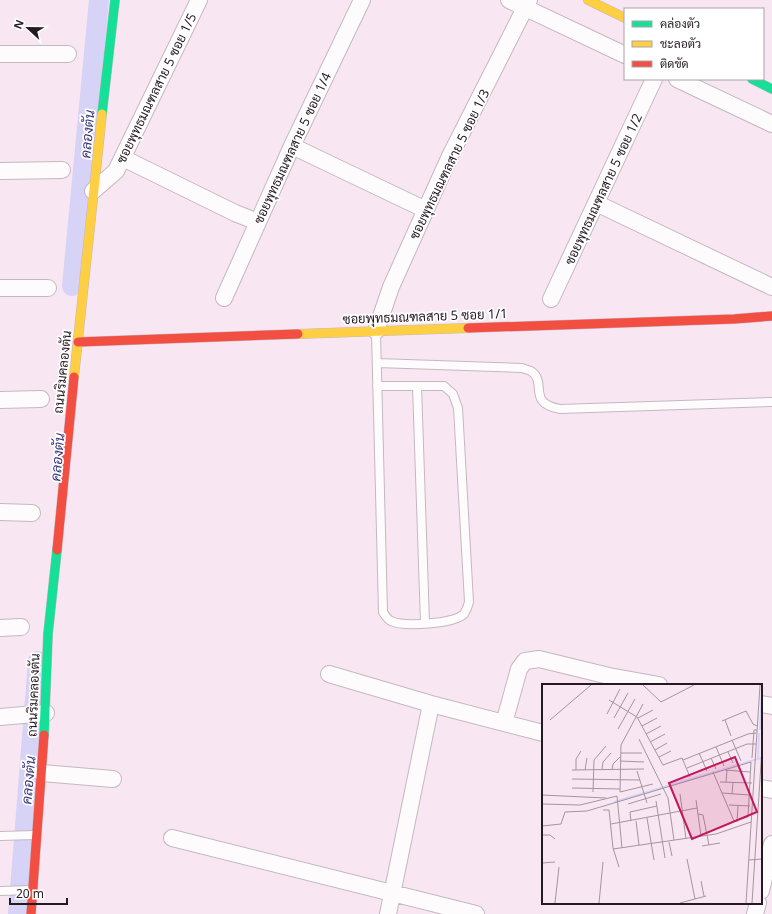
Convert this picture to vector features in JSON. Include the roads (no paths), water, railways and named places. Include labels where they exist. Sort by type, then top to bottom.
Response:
[{"type":"street","name":"ถนนริมคลองตัน","points":[[31,914],[29,890],[33,836],[42,773],[42,713],[48,634],[114,0]]},
{"type":"street","name":"ซอยพุทธมณฑลสาย 5 ซอย 1/5","points":[[93,191],[116,171],[199,0]]},
{"type":"street","name":"ซอยพุทธมณฑลสาย 5 ซอย 1/4","points":[[224,298],[292,146],[362,0]]},
{"type":"street","points":[[509,0],[527,4],[624,54]]},
{"type":"street","points":[[588,0],[624,18]]},
{"type":"street","name":"ซอยพุทธมณฑลสาย 5 ซอย 1/3","points":[[376,331],[390,287],[450,156],[527,4]]},
{"type":"street","points":[[0,54],[68,54]]},
{"type":"street","name":"ซอยพุทธมณฑลสาย 5 ซอย 1/2","points":[[551,299],[654,80]]},
{"type":"street","points":[[679,80],[772,124]]},
{"type":"street","points":[[754,80],[772,89]]},
{"type":"street","points":[[292,146],[426,210]]},
{"type":"street","points":[[123,158],[235,213],[258,222]]},
{"type":"street","points":[[0,171],[62,170]]},
{"type":"street","points":[[596,203],[772,287]]},
{"type":"street","points":[[0,288],[48,288]]},
{"type":"street","name":"ซอยพุทธมณฑลสาย 5 ซอย 1/1","points":[[78,342],[734,319],[772,316]]},
{"type":"street","points":[[0,400],[41,399]]},
{"type":"street","points":[[0,512],[32,512]]},
{"type":"street","points":[[0,628],[21,627]]},
{"type":"street","points":[[504,723],[519,669],[525,661],[539,659],[609,676],[653,684]]},
{"type":"street","points":[[329,674],[431,704],[542,733]]},
{"type":"street","points":[[388,914],[431,704]]},
{"type":"street","points":[[762,704],[772,706]]},
{"type":"street","points":[[0,717],[42,713]]},
{"type":"street","points":[[42,773],[113,779]]},
{"type":"street","points":[[762,788],[772,790]]},
{"type":"street","points":[[172,838],[476,914]]},
{"type":"street","points":[[762,887],[772,844]]},
{"type":"street","points":[[756,914],[758,904]]},
{"type":"lane","points":[[376,331],[377,386],[383,612],[389,620],[399,624],[425,623],[455,619],[464,613],[469,602],[458,408],[453,394],[444,386],[377,386]]},
{"type":"lane","points":[[377,364],[522,368],[531,371],[537,378],[540,400],[549,407],[560,409],[772,402]]},
{"type":"lane","points":[[417,386],[425,623]]},
{"type":"lane","points":[[0,836],[33,836]]},
{"type":"lane","points":[[3,891],[29,890]]},
{"type":"waterway","name":"คลองตัน","points":[[72,286],[99,0]]},
{"type":"waterway","name":"คลองตัน","points":[[18,914],[38,661]]}]
